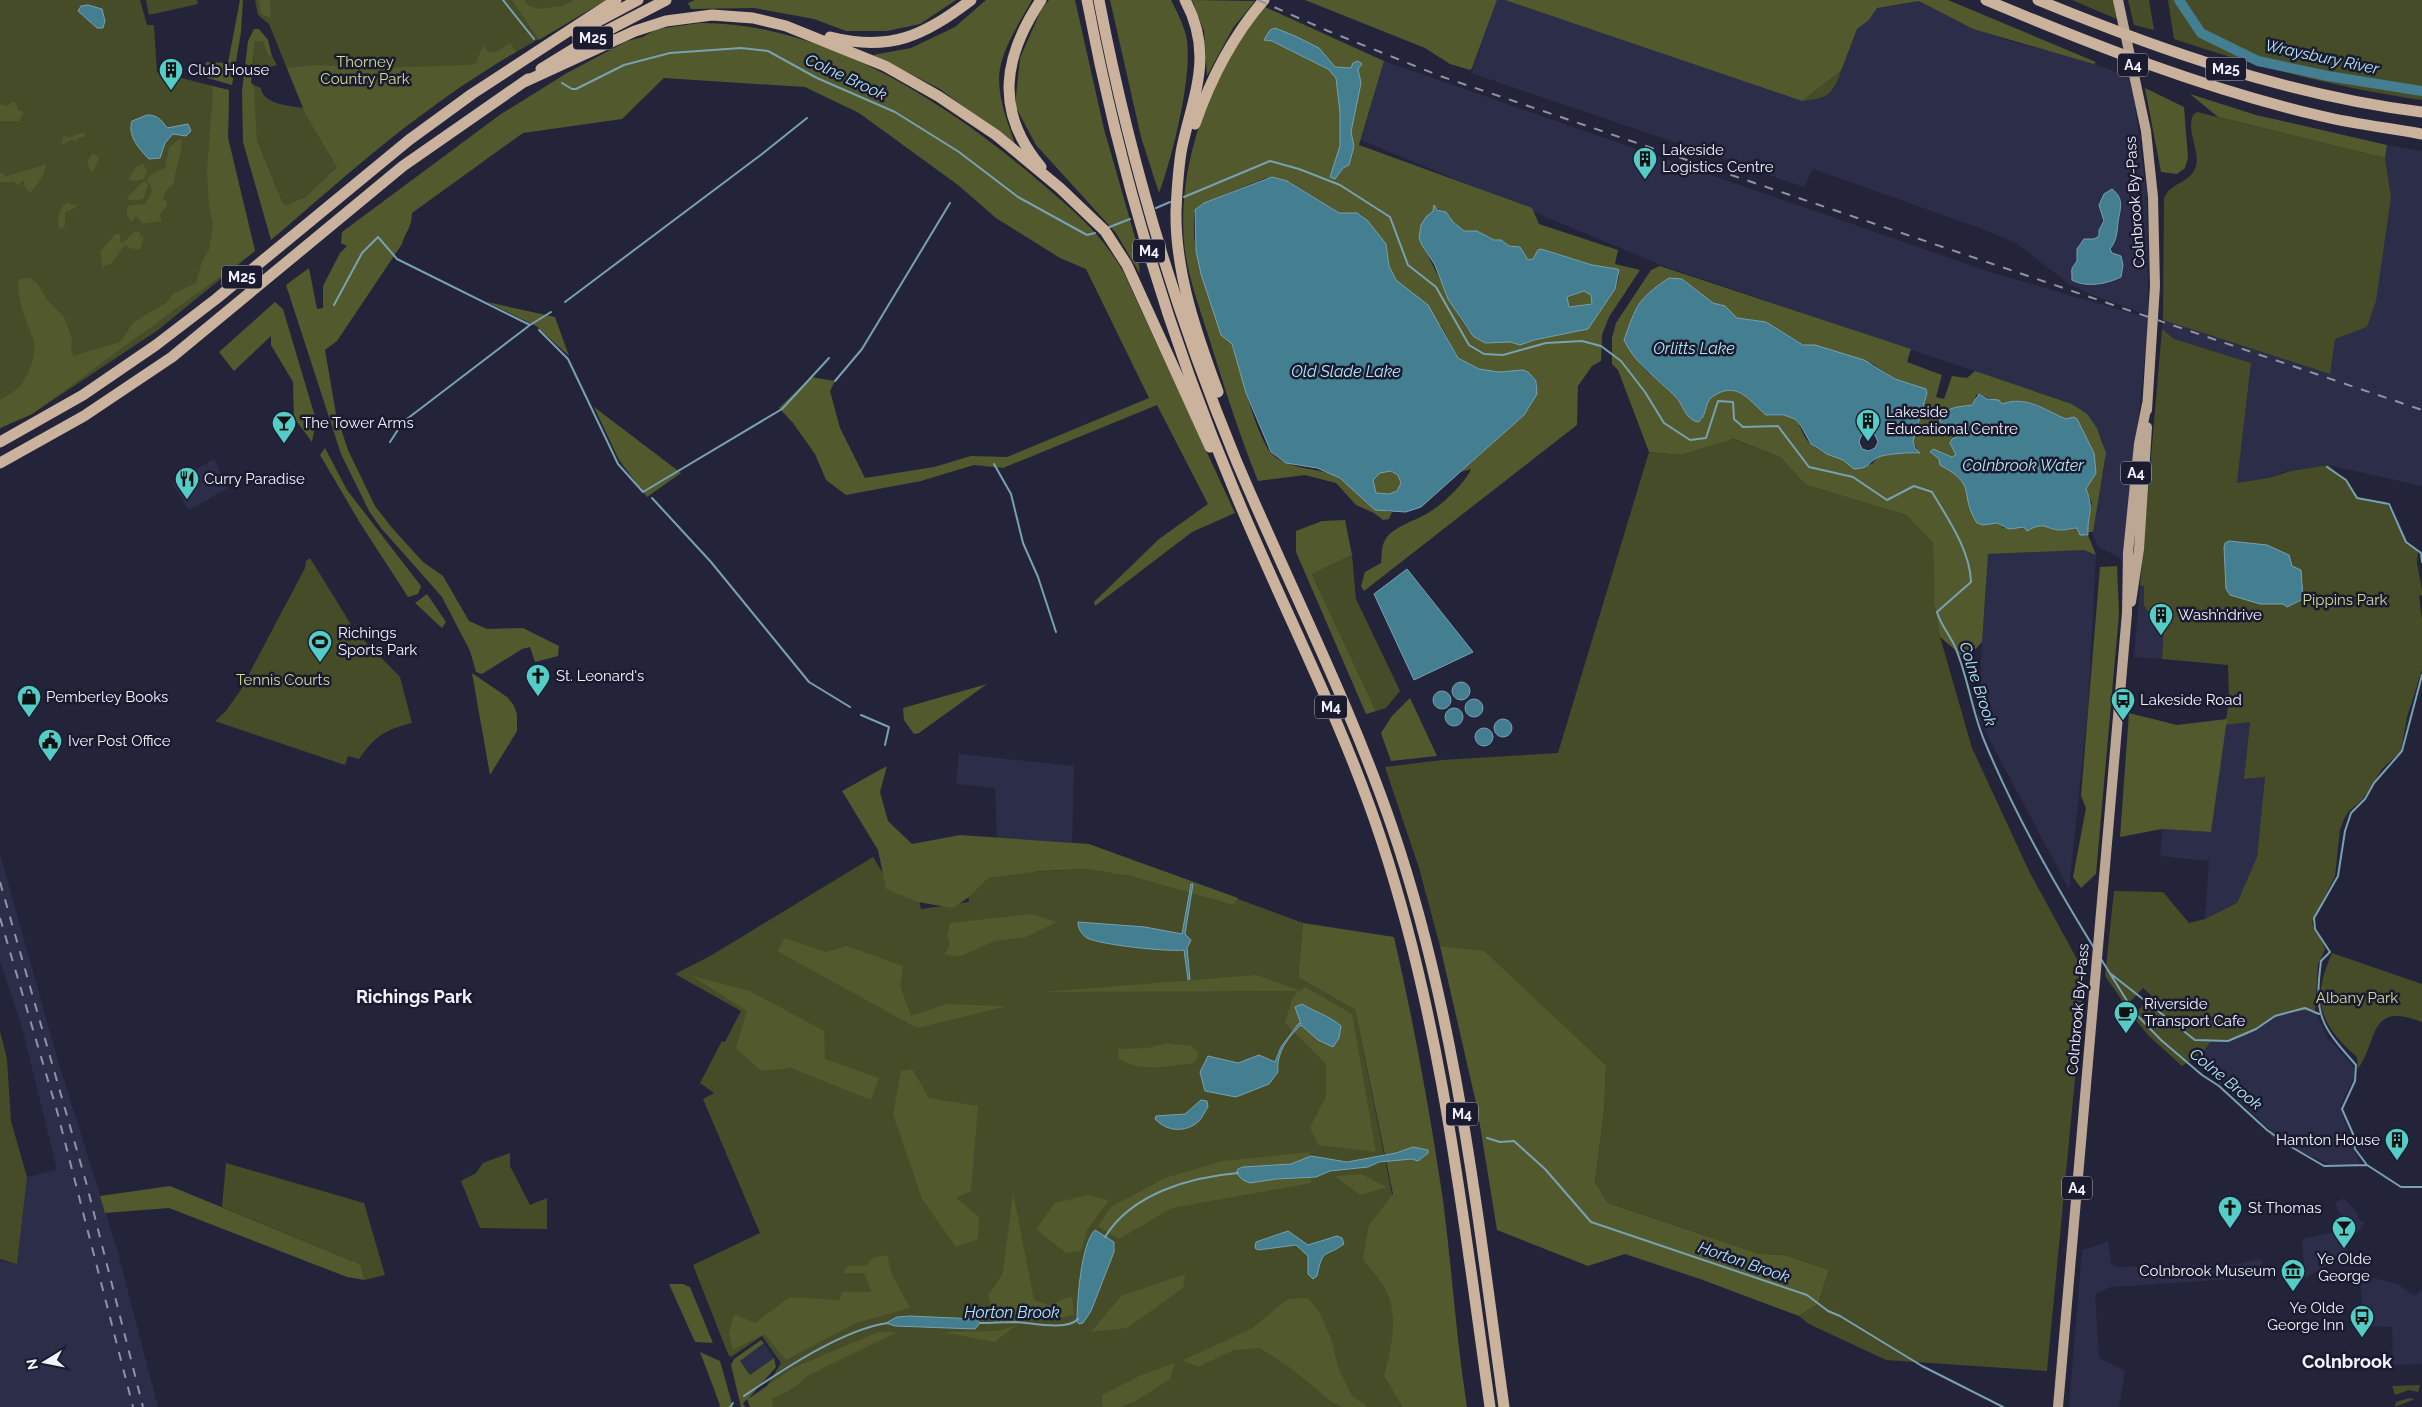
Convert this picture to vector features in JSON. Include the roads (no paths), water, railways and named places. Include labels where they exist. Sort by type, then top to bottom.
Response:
[{"type":"highway","points":[[552,44],[575,26],[616,0]]},
{"type":"highway","name":"M25","points":[[0,442],[83,395],[156,345],[216,299],[380,163],[472,94],[552,44],[638,0]]},
{"type":"highway","name":"M25","points":[[0,463],[84,416],[172,356],[403,166],[562,55],[666,0]]},
{"type":"highway","points":[[524,82],[624,35],[676,19],[704,15],[740,16],[859,43],[895,42],[930,29],[971,0]]},
{"type":"highway","points":[[1041,0],[1014,52],[1009,78],[1009,100],[1013,120],[1020,138],[1036,162],[1060,188]]},
{"type":"highway","name":"M4","points":[[1087,0],[1117,137],[1145,237],[1179,345],[1235,494],[1348,748],[1382,842],[1403,911],[1419,970],[1440,1068],[1490,1407]]},
{"type":"highway","name":"M4","points":[[1099,0],[1124,114],[1161,249],[1204,378],[1248,487],[1367,759],[1400,853],[1422,924],[1458,1088],[1504,1407]]},
{"type":"highway","points":[[1186,0],[1198,29],[1201,62],[1198,88],[1182,148],[1179,174],[1177,235],[1183,278],[1200,339],[1236,440],[1248,487]]},
{"type":"highway","points":[[1179,174],[1183,172],[1195,124],[1215,74],[1239,31],[1264,0]]},
{"type":"highway","name":"M25","points":[[1986,0],[2144,64],[2227,91],[2322,117],[2422,134]]},
{"type":"highway","name":"M25","points":[[2038,0],[2146,43],[2257,78],[2317,94],[2422,112]]},
{"type":"highway","name":"Colnbrook By-Pass","points":[[2058,1407],[2127,613],[2135,579],[2139,549],[2154,312],[2154,208],[2146,131],[2118,0]]},
{"type":"highway","points":[[805,32],[885,66],[938,96],[996,135],[1091,216],[1119,251],[1214,455],[1235,494]]},
{"type":"water","points":[[88,5],[102,9],[105,21],[103,28],[97,28],[78,11],[81,6]]},
{"type":"water","points":[[1275,28],[1319,48],[1335,67],[1351,68],[1353,63],[1358,61],[1362,64],[1358,69],[1361,83],[1351,132],[1354,146],[1349,165],[1343,168],[1335,179],[1330,177],[1340,146],[1340,112],[1336,78],[1328,69],[1272,41],[1264,40],[1270,30]]},
{"type":"water","points":[[147,115],[158,118],[167,128],[188,124],[191,131],[186,136],[173,134],[165,143],[160,158],[149,159],[135,142],[131,131],[132,121]]},
{"type":"water","name":"Old Slade Lake","points":[[1272,177],[1287,181],[1339,213],[1357,213],[1368,221],[1386,244],[1389,266],[1396,280],[1428,305],[1458,358],[1479,369],[1499,372],[1523,370],[1528,372],[1536,381],[1537,394],[1524,415],[1421,507],[1406,512],[1375,510],[1340,478],[1317,468],[1286,463],[1271,452],[1246,393],[1232,344],[1221,335],[1201,274],[1196,251],[1195,210],[1204,203]],"holes":[[[1391,471],[1398,475],[1401,483],[1397,491],[1389,494],[1376,493],[1373,480],[1380,473]]]},
{"type":"water","points":[[2112,189],[2119,197],[2121,204],[2116,236],[2110,249],[2112,253],[2121,256],[2123,265],[2121,277],[2109,282],[2096,284],[2084,284],[2072,280],[2072,268],[2077,261],[2077,249],[2084,239],[2094,239],[2099,236],[2099,230],[2104,221],[2099,205],[2104,194]]},
{"type":"water","points":[[1434,205],[1437,210],[1446,212],[1453,222],[1464,231],[1477,231],[1494,240],[1501,240],[1509,246],[1520,247],[1528,260],[1533,259],[1538,250],[1541,249],[1592,265],[1617,269],[1619,270],[1615,289],[1588,329],[1534,340],[1520,345],[1510,342],[1485,343],[1473,336],[1448,299],[1435,265],[1419,238],[1421,225],[1433,211]],"holes":[[[1584,291],[1591,295],[1592,304],[1569,307],[1567,297]]]},
{"type":"water","name":"Orlitts Lake","points":[[1669,278],[1682,279],[1713,303],[1725,306],[1737,318],[1766,322],[1803,345],[1815,345],[1864,360],[1895,379],[1926,389],[1927,393],[1913,441],[1915,448],[1920,453],[1882,456],[1867,466],[1854,469],[1843,460],[1827,454],[1811,444],[1795,419],[1784,415],[1766,415],[1744,395],[1731,390],[1712,397],[1702,418],[1698,422],[1694,421],[1676,397],[1641,364],[1624,340],[1639,304],[1650,292]],"holes":[[[1868,433],[1875,435],[1878,442],[1875,448],[1869,451],[1862,449],[1859,442],[1861,436]]]},
{"type":"water","name":"Colnbrook Water","points":[[1979,394],[1987,399],[1999,400],[2002,404],[2019,401],[2027,402],[2066,419],[2074,417],[2077,419],[2094,453],[2096,473],[2086,489],[2090,502],[2088,535],[2080,535],[2077,528],[2056,530],[2038,526],[2027,531],[2024,527],[2009,529],[1997,523],[1983,525],[1977,523],[1964,485],[1952,472],[1940,465],[1939,459],[1930,452],[1933,449],[1952,457],[1956,455],[1950,443],[1952,439],[1960,436],[1961,433],[1940,422],[1940,418],[1950,409],[1972,405]]},
{"type":"water","points":[[2229,541],[2267,545],[2289,555],[2292,566],[2301,570],[2303,599],[2287,607],[2283,604],[2260,604],[2230,595],[2226,589],[2224,547],[2225,543]]},
{"type":"water","points":[[1407,569],[1473,652],[1414,680],[1374,594]]},
{"type":"water","points":[[1461,682],[1467,685],[1470,691],[1467,697],[1461,700],[1455,697],[1452,691],[1455,685]]},
{"type":"water","points":[[1442,691],[1448,694],[1451,700],[1448,706],[1442,709],[1436,706],[1433,700],[1436,694]]},
{"type":"water","points":[[1474,699],[1480,702],[1483,708],[1480,714],[1474,717],[1468,714],[1465,708],[1468,702]]},
{"type":"water","points":[[1454,708],[1460,711],[1463,717],[1460,723],[1454,726],[1448,723],[1445,717],[1448,711]]},
{"type":"water","points":[[1503,719],[1509,722],[1512,728],[1509,734],[1503,737],[1497,734],[1494,728],[1497,722]]},
{"type":"water","points":[[1484,728],[1490,731],[1493,737],[1490,743],[1484,746],[1478,743],[1475,737],[1478,731]]},
{"type":"water","points":[[1191,884],[1193,884],[1185,934],[1191,940],[1187,948],[1190,979],[1188,980],[1184,950],[1150,949],[1095,941],[1083,935],[1079,929],[1078,922],[1145,927],[1182,934]]},
{"type":"water","points":[[1302,1004],[1332,1019],[1341,1026],[1339,1038],[1333,1047],[1318,1040],[1301,1025],[1291,1035],[1284,1047],[1279,1059],[1278,1072],[1269,1084],[1236,1097],[1205,1091],[1200,1072],[1208,1056],[1238,1063],[1259,1055],[1275,1062],[1281,1047],[1299,1023],[1301,1024],[1295,1007]]},
{"type":"water","points":[[1201,1100],[1207,1101],[1208,1107],[1199,1121],[1188,1128],[1171,1129],[1155,1119],[1156,1116],[1185,1114]]},
{"type":"water","points":[[1413,1147],[1428,1150],[1428,1153],[1418,1161],[1412,1159],[1379,1162],[1368,1167],[1330,1171],[1316,1177],[1276,1179],[1250,1183],[1243,1180],[1236,1173],[1238,1169],[1243,1167],[1291,1164],[1311,1156],[1347,1162],[1396,1153]]},
{"type":"water","points":[[1095,1230],[1114,1242],[1114,1252],[1091,1311],[1083,1323],[1079,1324],[1077,1312],[1083,1259],[1090,1237]]},
{"type":"water","points":[[1288,1231],[1308,1245],[1337,1236],[1342,1238],[1344,1244],[1323,1257],[1317,1276],[1313,1279],[1308,1274],[1308,1256],[1296,1245],[1258,1250],[1255,1248],[1256,1242]]},
{"type":"water","points":[[897,1317],[977,1319],[980,1323],[975,1329],[895,1326],[886,1323]]},
{"type":"waterway","name":"Colne Brook","points":[[503,0],[534,39]]},
{"type":"waterway","name":"Wraysbury River","points":[[2179,0],[2201,33],[2258,61],[2328,76],[2422,91]]},
{"type":"waterway","name":"Colne Brook","points":[[562,83],[572,89],[576,89],[624,65],[670,53],[741,48],[768,51],[817,78],[895,112],[959,152],[1018,197],[1087,235],[1095,233]]},
{"type":"waterway","points":[[565,302],[807,118]]},
{"type":"waterway","name":"Colne Brook","points":[[1184,197],[1270,161],[1299,169],[1340,185],[1390,217],[1408,265],[1436,287],[1469,345],[1484,354],[1503,355],[1546,343],[1582,341],[1601,346],[1621,361],[1645,392],[1664,423],[1690,440],[1706,438],[1718,401],[1733,402],[1734,419],[1743,427],[1778,426],[1809,467],[1853,477],[1887,500],[1914,486],[1932,492],[1951,524],[1967,558],[1971,582],[1937,612],[1956,649],[1980,729],[2008,794],[2049,872],[2094,948]]},
{"type":"waterway","name":"Colne Brook","points":[[1156,208],[1170,202]]},
{"type":"waterway","points":[[835,381],[862,349],[950,203]]},
{"type":"waterway","name":"Colne Brook","points":[[1107,228],[1130,219]]},
{"type":"waterway","points":[[334,305],[362,253],[378,237],[397,259],[530,325]]},
{"type":"waterway","points":[[390,442],[403,422],[530,325],[551,312]]},
{"type":"waterway","points":[[539,330],[568,359],[618,464],[643,492],[782,409],[829,358]]},
{"type":"waterway","points":[[994,464],[1011,494],[1023,543],[1038,577],[1056,632]]},
{"type":"waterway","points":[[2327,467],[2346,480],[2357,498],[2389,504],[2406,542],[2421,553],[2422,562]]},
{"type":"waterway","points":[[652,498],[711,562],[809,682],[850,707]]},
{"type":"waterway","points":[[2367,1165],[2355,1149],[2353,1134],[2342,1109],[2355,1081],[2356,1065],[2334,1039],[2322,1018],[2318,994],[2321,961],[2330,952],[2315,929],[2314,918],[2338,876],[2345,831],[2351,813],[2365,799],[2374,783],[2402,751],[2422,675]]},
{"type":"waterway","points":[[861,715],[889,727],[885,745]]},
{"type":"waterway","name":"Colne Brook","points":[[2101,959],[2134,1012],[2161,1040],[2202,1075],[2219,1086],[2267,1130],[2288,1145],[2324,1166],[2367,1165],[2401,1187],[2422,1187]]},
{"type":"waterway","points":[[2111,974],[2195,1040],[2228,1041],[2256,1029],[2275,1016],[2305,1008],[2319,1014]]},
{"type":"waterway","name":"Horton Brook","points":[[1487,1138],[1500,1142],[1514,1141],[1545,1169],[1591,1222],[1807,1295],[1828,1311],[1840,1316],[1922,1366],[2003,1407]]},
{"type":"waterway","name":"Horton Brook","points":[[1105,1237],[1117,1222],[1147,1198],[1182,1183],[1201,1178],[1238,1173]]},
{"type":"waterway","name":"Horton Brook","points":[[980,1323],[1016,1322],[1040,1325],[1066,1325],[1078,1319]]},
{"type":"waterway","name":"Horton Brook","points":[[744,1396],[794,1363],[832,1342],[852,1333],[888,1323]]},
{"type":"waterway","name":"Horton Brook","points":[[730,1407],[733,1403]]},
{"type":"railway","points":[[1258,0],[1328,31],[1440,76],[2422,410]]},
{"type":"railway","points":[[0,882],[86,1182],[143,1407]]},
{"type":"railway","points":[[0,918],[57,1111],[133,1407]]},
{"type":"place","name":"Club House","points":[[171,91]]},
{"type":"place","name":"Lakeside Logistics Centre","points":[[1645,180]]},
{"type":"place","name":"Lakeside Educational Centre","points":[[1868,442]]},
{"type":"place","name":"The Tower Arms","points":[[284,444]]},
{"type":"place","name":"Curry Paradise","points":[[187,500]]},
{"type":"place","name":"Wash’n’drive","points":[[2161,636]]},
{"type":"place","name":"Richings Sports Park","points":[[320,663]]},
{"type":"place","name":"St. Leonard's","points":[[538,697]]},
{"type":"place","name":"Pemberley Books","points":[[29,718]]},
{"type":"place","name":"Lakeside Road","points":[[2123,721]]},
{"type":"place","name":"Iver Post Office","points":[[50,762]]},
{"type":"place","name":"Riverside Transport Cafe","points":[[2126,1034]]},
{"type":"place","name":"Hamton House","points":[[2397,1161]]},
{"type":"place","name":"St Thomas","points":[[2230,1229]]},
{"type":"place","name":"Ye Olde George","points":[[2344,1249]]},
{"type":"place","name":"Colnbrook Museum","points":[[2293,1292]]},
{"type":"place","name":"Ye Olde George Inn","points":[[2362,1338]]},
{"type":"district","name":"Richings Park","points":[[414,996]]},
{"type":"district","name":"Colnbrook","points":[[2347,1361]]},
{"type":"park label","name":"Thorney Country Park","points":[[365,70]]},
{"type":"park label","name":"Pippins Park","points":[[2345,600]]},
{"type":"park label","name":"Tennis Courts","points":[[283,680]]},
{"type":"park label","name":"Albany Park","points":[[2357,998]]}]
